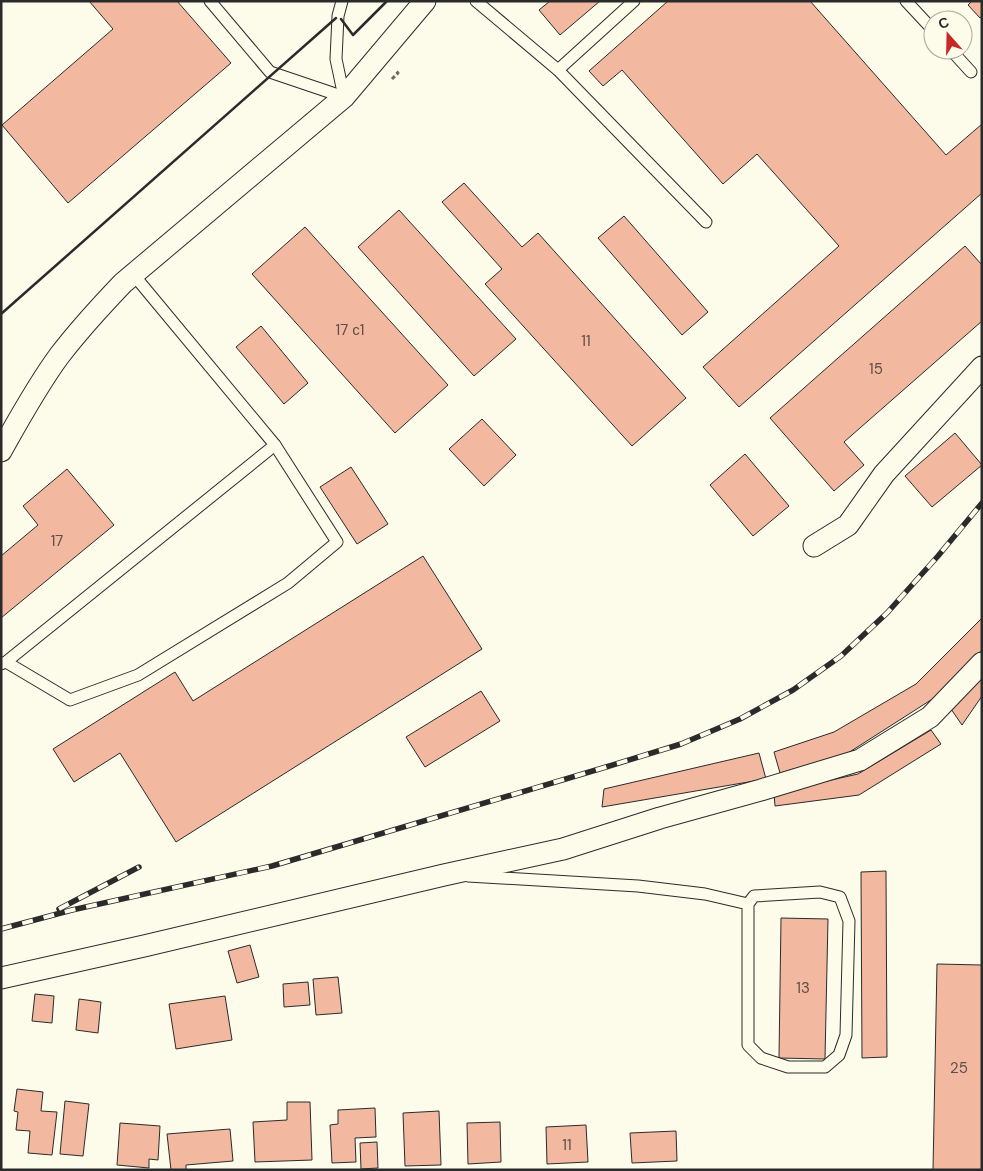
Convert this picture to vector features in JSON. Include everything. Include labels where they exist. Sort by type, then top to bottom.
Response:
[{"type":"street","points":[[1,451],[31,397],[58,357],[89,318],[133,274],[344,97],[425,1]]},
{"type":"street","points":[[814,546],[848,525],[884,474],[982,367]]},
{"type":"street","points":[[1,978],[563,849],[660,818],[860,760],[930,717],[982,663]]},
{"type":"lane","points":[[210,1],[270,72],[344,97]]},
{"type":"lane","points":[[342,1],[338,16],[336,59],[344,97]]},
{"type":"lane","points":[[476,1],[558,70],[706,222]]},
{"type":"lane","points":[[558,70],[634,1]]},
{"type":"lane","points":[[906,1],[923,19]]},
{"type":"lane","points":[[960,60],[971,72]]},
{"type":"lane","points":[[133,274],[275,445],[337,542],[288,583],[138,675],[70,700],[3,663],[275,445]]},
{"type":"lane","points":[[444,875],[638,886],[706,894],[748,904]]},
{"type":"lane","points":[[820,892],[840,897],[849,921],[846,1035],[839,1055],[825,1067],[788,1067],[761,1058],[748,1045],[748,904],[754,896],[820,892]]},
{"type":"building","points":[[89,1],[177,1],[231,63],[68,203],[2,125],[113,29]]},
{"type":"building","points":[[550,1],[600,1],[560,35],[539,10]]},
{"type":"building","points":[[668,1],[810,1],[946,155],[982,124],[982,193],[739,407],[703,367],[839,246],[757,154],[723,184],[622,70],[603,86],[589,71]]},
{"type":"building","points":[[972,1],[982,1],[982,17],[980,18],[968,5]]},
{"type":"building","points":[[464,183],[522,247],[538,233],[686,398],[632,446],[485,284],[502,269],[442,202]]},
{"type":"building","points":[[399,210],[516,339],[474,376],[358,247]]},
{"type":"building","points":[[624,216],[708,312],[682,335],[598,238]]},
{"type":"building","points":[[305,227],[448,385],[395,433],[252,274]]},
{"type":"building","points":[[965,246],[982,265],[982,321],[844,442],[864,465],[834,491],[770,418]]},
{"type":"building","points":[[261,326],[308,383],[284,404],[236,347]]},
{"type":"building","points":[[482,419],[516,455],[484,486],[449,449]]},
{"type":"building","points":[[955,433],[982,465],[932,507],[905,476]]},
{"type":"building","points":[[745,454],[789,506],[753,536],[710,485]]},
{"type":"building","points":[[351,467],[388,524],[357,544],[320,487]]},
{"type":"building","points":[[67,469],[114,525],[1,618],[1,556],[38,525],[23,506]]},
{"type":"building","points":[[423,556],[482,649],[176,842],[120,753],[74,782],[53,749],[175,672],[193,701]]},
{"type":"building","points":[[982,618],[982,650],[934,698],[848,753],[780,773],[774,752],[834,732],[916,684]]},
{"type":"building","points":[[982,675],[982,696],[962,725],[951,709]]},
{"type":"building","points":[[481,691],[500,721],[425,767],[406,737]]},
{"type":"building","points":[[931,730],[941,744],[859,795],[775,806],[774,793],[858,774]]},
{"type":"building","points":[[759,753],[766,779],[602,807],[604,789]]},
{"type":"building","points":[[886,871],[887,1057],[862,1058],[861,872]]},
{"type":"building","points":[[781,918],[828,919],[825,1059],[779,1058]]},
{"type":"building","points":[[250,945],[259,977],[237,983],[228,951]]},
{"type":"building","points":[[937,964],[982,965],[982,1170],[933,1170]]},
{"type":"building","points":[[338,977],[342,1013],[316,1015],[313,979]]},
{"type":"building","points":[[308,982],[310,1005],[284,1007],[283,984]]},
{"type":"building","points":[[35,994],[54,996],[52,1023],[32,1021]]},
{"type":"building","points":[[225,996],[232,1040],[176,1049],[169,1004]]},
{"type":"building","points":[[79,999],[101,1002],[98,1033],[76,1030]]},
{"type":"building","points":[[17,1089],[43,1092],[41,1111],[57,1112],[52,1155],[28,1153],[30,1131],[16,1130],[18,1112],[14,1111]]},
{"type":"building","points":[[65,1101],[89,1104],[83,1156],[60,1154]]},
{"type":"building","points":[[287,1102],[310,1102],[312,1160],[255,1162],[253,1122],[287,1120]]},
{"type":"building","points":[[375,1108],[376,1137],[355,1138],[356,1162],[332,1163],[330,1125],[338,1124],[338,1110]]},
{"type":"building","points":[[439,1111],[441,1165],[405,1166],[403,1113]]},
{"type":"building","points":[[500,1122],[501,1162],[468,1164],[467,1123]]},
{"type":"building","points":[[120,1123],[160,1126],[158,1160],[149,1159],[149,1168],[117,1165]]},
{"type":"building","points":[[586,1125],[588,1162],[547,1164],[546,1127]]},
{"type":"building","points":[[230,1129],[233,1161],[186,1165],[186,1170],[171,1170],[167,1134]]},
{"type":"building","points":[[676,1131],[677,1161],[632,1163],[630,1133]]},
{"type":"building","points":[[377,1142],[378,1168],[361,1169],[360,1143]]},
{"type":"railway","points":[[1,929],[72,910],[272,866],[681,744],[740,719],[793,690],[841,656],[887,613],[982,503]]},
{"type":"railway","points":[[59,909],[139,867]]},
{"type":"wall","points":[[341,19],[353,35],[387,1]]},
{"type":"wall","points":[[1,314],[336,18]]}]
